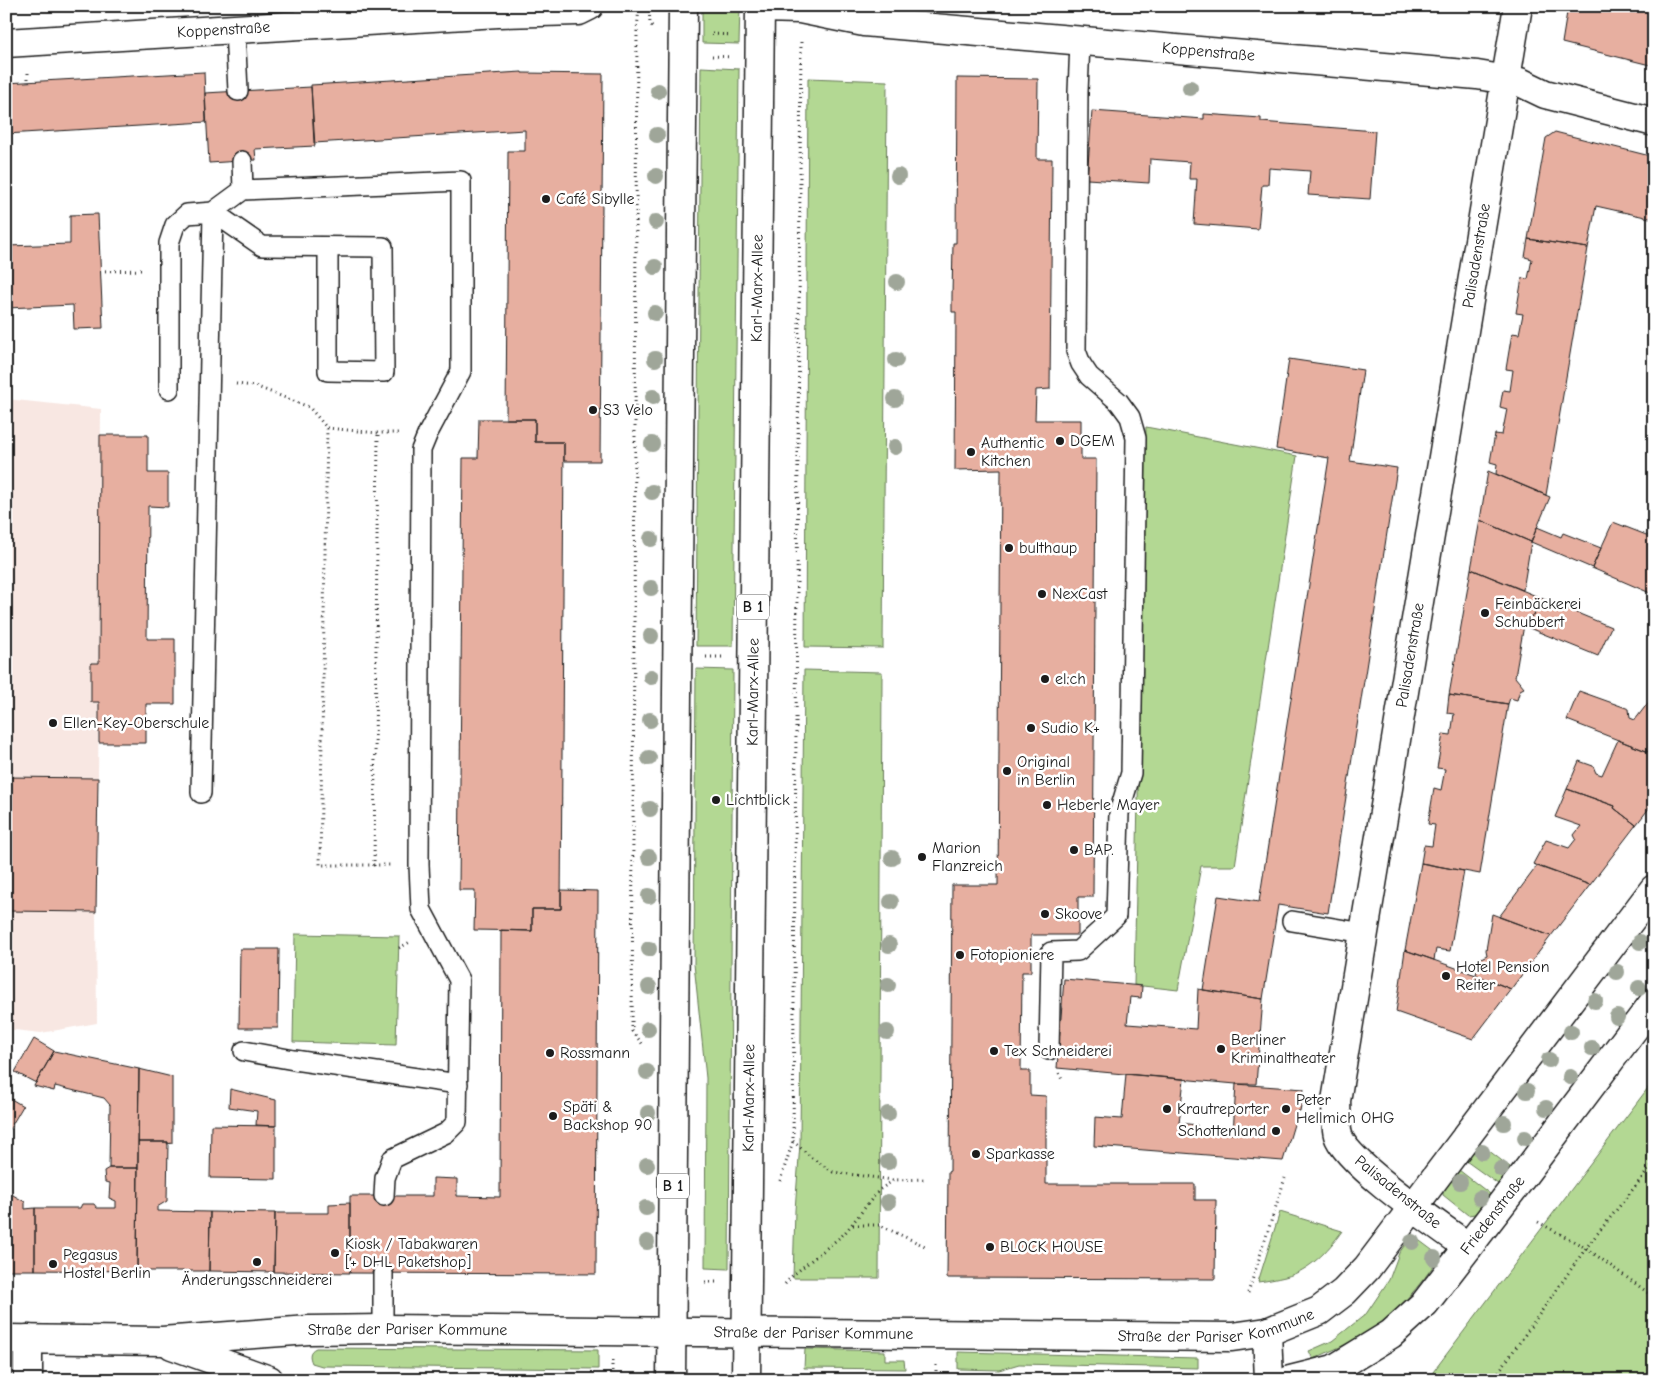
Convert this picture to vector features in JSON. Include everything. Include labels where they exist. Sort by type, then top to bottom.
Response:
[{"type":"street","name":"Koppenstraße","points":[[6,43],[235,29],[305,16],[498,10],[579,10],[589,6]]},
{"type":"street","name":"B 1","points":[[671,1380],[683,6]]},
{"type":"street","name":"Palisadenstraße","points":[[1468,1247],[1369,1172],[1344,1148],[1338,1136],[1336,1101],[1518,6]]},
{"type":"street","name":"Koppenstraße","points":[[759,17],[800,9],[864,22],[1477,75],[1520,82],[1545,94],[1654,122]]},
{"type":"street","name":"Karl-Marx-Allee","points":[[746,1380],[759,17]]},
{"type":"street","points":[[1413,1207],[1654,889]]},
{"type":"street","name":"Friedenstraße","points":[[1290,1380],[1334,1369],[1391,1334],[1425,1303],[1654,1002]]},
{"type":"street","name":"Straße der Pariser Kommune","points":[[17,1339],[162,1341],[309,1330],[383,1328],[1232,1337],[1267,1332],[1319,1311],[1344,1292],[1367,1268],[1413,1207]]},
{"type":"street","points":[[1267,1332],[1269,1380]]},
{"type":"street","points":[[17,1339],[28,1380]]},
{"type":"street","name":"Straße der Pariser Kommune","points":[[162,1341],[269,1380]]},
{"type":"lane","points":[[235,29],[238,91]]},
{"type":"lane","points":[[1049,1050],[1050,952],[1078,951],[1116,916],[1119,813],[1131,773],[1136,438],[1130,417],[1119,402],[1089,376],[1081,364],[1076,351],[1080,42]]},
{"type":"lane","points":[[242,161],[243,190]]},
{"type":"lane","points":[[169,389],[169,243],[175,225],[187,214],[213,212],[243,190],[461,182],[461,371],[421,450],[419,865],[421,909],[459,980],[457,1122],[446,1133],[392,1159],[385,1178],[384,1196]]},
{"type":"lane","points":[[213,212],[262,246],[383,247],[384,372],[328,371],[328,247]]},
{"type":"lane","points":[[201,793],[213,212]]},
{"type":"lane","points":[[1292,921],[1364,933]]},
{"type":"lane","points":[[244,1052],[458,1084]]},
{"type":"lane","points":[[383,1273],[383,1328]]},
{"type":"path","points":[[639,6],[637,31],[632,1031],[647,1050]]},
{"type":"path","points":[[649,6],[650,24],[658,31],[683,34],[759,17],[800,36],[793,1141],[782,1174]]},
{"type":"path","points":[[1221,6],[1221,11]]},
{"type":"path","points":[[711,56],[739,57]]},
{"type":"path","points":[[28,73],[28,82]]},
{"type":"path","points":[[100,271],[169,268]]},
{"type":"path","points":[[210,382],[254,386],[309,407],[328,428],[378,433],[428,433]]},
{"type":"path","points":[[328,428],[320,865],[419,865]]},
{"type":"path","points":[[374,866],[378,433]]},
{"type":"path","points":[[701,657],[728,658]]},
{"type":"path","points":[[793,1141],[812,1158],[833,1172],[879,1180],[927,1179]]},
{"type":"path","points":[[1493,1380],[1586,1248],[1654,1163]]},
{"type":"path","points":[[1248,1293],[1285,1178]]},
{"type":"path","points":[[785,1284],[793,1275],[844,1234],[879,1190],[894,1180]]},
{"type":"path","points":[[1538,1222],[1586,1248],[1654,1298]]},
{"type":"path","points":[[852,1225],[879,1225],[927,1247]]},
{"type":"shaded area","name":"Ellen-Key-Oberschule","points":[[6,399],[101,409],[99,663],[91,702],[99,702],[96,912],[97,1023],[41,1033],[6,1029]]},
{"type":"green space","points":[[702,6],[740,6],[739,44],[702,43]]},
{"type":"green space","points":[[701,67],[739,69],[733,646],[696,646]]},
{"type":"green space","points":[[808,78],[887,81],[883,648],[805,647]]},
{"type":"green space","points":[[1146,427],[1297,456],[1235,866],[1201,866],[1178,990],[1134,985]]},
{"type":"green space","points":[[696,669],[733,670],[729,1269],[705,1268],[706,1078],[694,964]]},
{"type":"green space","points":[[804,670],[882,672],[879,1278],[793,1278],[795,1210],[800,1144]]},
{"type":"green space","points":[[295,934],[399,936],[396,1045],[293,1042]]},
{"type":"green space","points":[[1654,1080],[1654,1380],[1427,1380]]},
{"type":"green space","points":[[1479,1143],[1510,1167],[1498,1184],[1466,1161]]},
{"type":"green space","points":[[1459,1170],[1490,1194],[1475,1214],[1468,1215],[1443,1195],[1443,1192]]},
{"type":"green space","points":[[1280,1212],[1342,1231],[1324,1253],[1302,1270],[1285,1277],[1258,1282]]},
{"type":"green space","points":[[1412,1235],[1440,1256],[1425,1278],[1397,1309],[1365,1334],[1313,1359],[1309,1351],[1332,1341],[1366,1314],[1389,1280],[1399,1253]]},
{"type":"green space","points":[[316,1348],[598,1350],[598,1369],[322,1366],[312,1363],[311,1360],[311,1352]]},
{"type":"green space","points":[[805,1349],[885,1351],[885,1360],[904,1360],[905,1369],[804,1368]]},
{"type":"green space","points":[[958,1352],[1198,1358],[1198,1368],[1019,1364],[999,1370],[958,1369]]},
{"type":"building","points":[[1568,6],[1631,6],[1654,12],[1654,66],[1562,43]]},
{"type":"building","points":[[1631,6],[1654,6],[1654,12],[1631,7]]},
{"type":"building","points":[[204,72],[206,122],[6,134],[6,83]]},
{"type":"building","points":[[522,72],[603,74],[600,461],[564,461],[564,442],[535,442],[535,419],[506,419],[508,151],[525,151],[525,130],[314,143],[311,85]]},
{"type":"building","points":[[957,78],[1038,79],[1037,159],[1052,159],[1050,389],[1036,390],[1035,420],[1081,420],[1081,459],[1096,459],[1093,897],[1078,897],[1078,935],[1031,935],[1031,972],[1022,972],[1021,1071],[1030,1071],[1030,1095],[1046,1096],[1046,1184],[1195,1184],[1195,1200],[1216,1200],[1215,1279],[947,1278],[948,1172],[950,1171],[952,885],[998,885],[1001,469],[955,470],[956,312],[952,312],[952,296],[953,243],[956,243]]},
{"type":"building","points":[[311,87],[315,146],[255,149],[256,160],[209,163],[205,93]]},
{"type":"building","points":[[1092,111],[1204,119],[1204,114],[1261,118],[1261,122],[1375,131],[1370,199],[1308,195],[1310,171],[1269,168],[1268,185],[1262,185],[1258,229],[1194,224],[1197,179],[1189,179],[1190,162],[1150,159],[1149,183],[1087,179]]},
{"type":"building","points":[[1555,132],[1654,157],[1654,219],[1596,206],[1588,248],[1528,239],[1546,138]]},
{"type":"building","points":[[98,214],[103,328],[74,329],[73,305],[6,308],[6,246],[70,244],[70,215]]},
{"type":"building","points":[[1528,239],[1588,248],[1546,495],[1496,474],[1497,464],[1490,462],[1495,434],[1502,435],[1507,409],[1500,407],[1503,390],[1510,391],[1513,370],[1506,369],[1512,333],[1519,334],[1523,314],[1516,313],[1522,278],[1528,279],[1532,259],[1525,257]]},
{"type":"building","points":[[1289,359],[1363,370],[1350,461],[1397,468],[1328,913],[1278,905],[1263,999],[1203,990],[1218,896],[1259,902],[1329,458],[1276,449]]},
{"type":"building","points":[[479,419],[535,419],[535,442],[564,442],[561,909],[532,909],[532,931],[474,930],[475,890],[459,890],[463,458],[478,458]]},
{"type":"building","points":[[100,435],[148,435],[148,473],[168,473],[168,507],[148,506],[147,639],[175,639],[175,704],[146,704],[146,743],[99,743],[99,702],[91,702],[91,663],[99,663]]},
{"type":"building","points":[[1488,471],[1550,497],[1531,542],[1480,520]]},
{"type":"building","points":[[1480,520],[1531,542],[1523,590],[1471,569]]},
{"type":"building","points":[[1613,522],[1654,538],[1654,583],[1650,593],[1592,568]]},
{"type":"building","points":[[1537,527],[1561,537],[1563,533],[1601,548],[1592,568],[1531,542]]},
{"type":"building","points":[[1471,569],[1541,598],[1534,615],[1525,619],[1515,677],[1524,688],[1520,690],[1517,700],[1510,698],[1508,704],[1449,695]]},
{"type":"building","points":[[1541,598],[1611,627],[1598,656],[1524,626],[1525,619],[1534,615]]},
{"type":"building","points":[[1579,691],[1629,709],[1630,718],[1635,720],[1654,695],[1654,754],[1567,720]]},
{"type":"building","points":[[1449,695],[1508,704],[1480,874],[1421,863],[1424,845],[1432,846],[1435,825],[1428,824],[1434,788],[1441,790],[1445,769],[1437,768],[1443,734],[1451,735],[1454,714],[1447,713]]},
{"type":"building","points":[[1618,740],[1654,754],[1654,802],[1636,825],[1614,808],[1615,806],[1567,789],[1579,761],[1593,766],[1596,773],[1602,775]]},
{"type":"building","points":[[6,777],[98,778],[96,912],[6,911]]},
{"type":"building","points":[[1567,789],[1615,806],[1614,808],[1636,825],[1590,885],[1533,864],[1546,840],[1569,848],[1576,839],[1574,835],[1581,826],[1555,817]]},
{"type":"building","points":[[1421,863],[1464,871],[1450,951],[1436,949],[1434,960],[1405,950]]},
{"type":"building","points":[[1537,866],[1590,885],[1551,936],[1499,917]]},
{"type":"building","points":[[561,890],[598,891],[596,1274],[350,1273],[350,1196],[433,1196],[433,1178],[457,1179],[457,1196],[500,1197],[501,930],[532,931],[532,909],[561,909]]},
{"type":"building","points":[[1492,914],[1551,936],[1511,989],[1476,975],[1479,959],[1487,955],[1486,950]]},
{"type":"building","points":[[240,949],[279,949],[278,1028],[239,1028]]},
{"type":"building","points":[[1405,950],[1511,989],[1473,1039],[1396,1012]]},
{"type":"building","points":[[1064,979],[1142,986],[1141,998],[1130,997],[1127,1024],[1196,1029],[1198,989],[1263,999],[1256,1084],[1236,1084],[1057,1068]]},
{"type":"building","points":[[34,1039],[54,1051],[36,1083],[15,1072]]},
{"type":"building","points":[[54,1051],[139,1069],[138,1168],[109,1168],[110,1105],[104,1098],[55,1086],[54,1091],[34,1086]]},
{"type":"building","points":[[139,1069],[172,1077],[172,1143],[138,1142]]},
{"type":"building","points":[[1126,1074],[1184,1079],[1179,1123],[1197,1125],[1198,1131],[1233,1134],[1236,1084],[1304,1089],[1300,1111],[1298,1111],[1283,1161],[1094,1146],[1095,1117],[1122,1119]]},
{"type":"building","points":[[230,1089],[276,1100],[276,1126],[256,1125],[257,1111],[229,1107]]},
{"type":"building","points":[[6,1096],[23,1106],[6,1135]]},
{"type":"building","points":[[211,1125],[276,1126],[276,1179],[210,1178]]},
{"type":"building","points":[[138,1142],[168,1142],[167,1201],[157,1207],[157,1211],[210,1212],[209,1271],[137,1271]]},
{"type":"building","points":[[109,1168],[138,1168],[137,1271],[35,1270],[35,1208],[80,1208],[82,1204],[94,1204],[97,1208],[116,1208],[116,1201],[109,1198],[110,1183],[105,1182],[104,1171]]},
{"type":"building","points":[[6,1191],[25,1202],[25,1209],[35,1208],[35,1270],[6,1270]]},
{"type":"building","points":[[350,1203],[350,1273],[274,1272],[275,1213],[329,1213],[329,1204]]},
{"type":"building","points":[[210,1212],[275,1213],[274,1272],[209,1271]]},
{"type":"place","name":"Café Sibylle","points":[[546,199]]},
{"type":"place","name":"S3 Velo","points":[[593,410]]},
{"type":"place","name":"DGEM","points":[[1060,441]]},
{"type":"place","name":"Authentic Kitchen","points":[[971,452]]},
{"type":"place","name":"bulthaup","points":[[1009,548]]},
{"type":"place","name":"NexCast","points":[[1042,594]]},
{"type":"place","name":"Feinbäckerei Schubbert","points":[[1485,613]]},
{"type":"place","name":"el:ch","points":[[1045,679]]},
{"type":"place","name":"Ellen-Key-Oberschule","points":[[53,723]]},
{"type":"place","name":"Sudio K+","points":[[1031,728]]},
{"type":"place","name":"Original in Berlin","points":[[1007,771]]},
{"type":"place","name":"Lichtblick","points":[[716,800]]},
{"type":"place","name":"Heberle Mayer","points":[[1047,805]]},
{"type":"place","name":"BAP.","points":[[1074,850]]},
{"type":"place","name":"Marion Flanzreich","points":[[922,857]]},
{"type":"place","name":"Skoove","points":[[1045,914]]},
{"type":"place","name":"Fotopioniere","points":[[960,955]]},
{"type":"place","name":"Hotel Pension Reiter","points":[[1446,976]]},
{"type":"place","name":"Berliner Kriminaltheater","points":[[1221,1049]]},
{"type":"place","name":"Tex Schneiderei","points":[[994,1051]]},
{"type":"place","name":"Rossmann","points":[[550,1053]]},
{"type":"place","name":"Krautreporter","points":[[1167,1109]]},
{"type":"place","name":"Peter Hellmich OHG","points":[[1286,1109]]},
{"type":"place","name":"Späti & Backshop 90","points":[[553,1116]]},
{"type":"place","name":"Schottenland","points":[[1276,1131]]},
{"type":"place","name":"Sparkasse","points":[[976,1154]]},
{"type":"place","name":"BLOCK HOUSE","points":[[990,1247]]},
{"type":"place","name":"Kiosk / Tabakwaren [+ DHL Paketshop]","points":[[335,1253]]},
{"type":"place","name":"Änderungsschneiderei","points":[[257,1262]]},
{"type":"place","name":"Pegasus Hostel Berlin","points":[[53,1264]]}]
